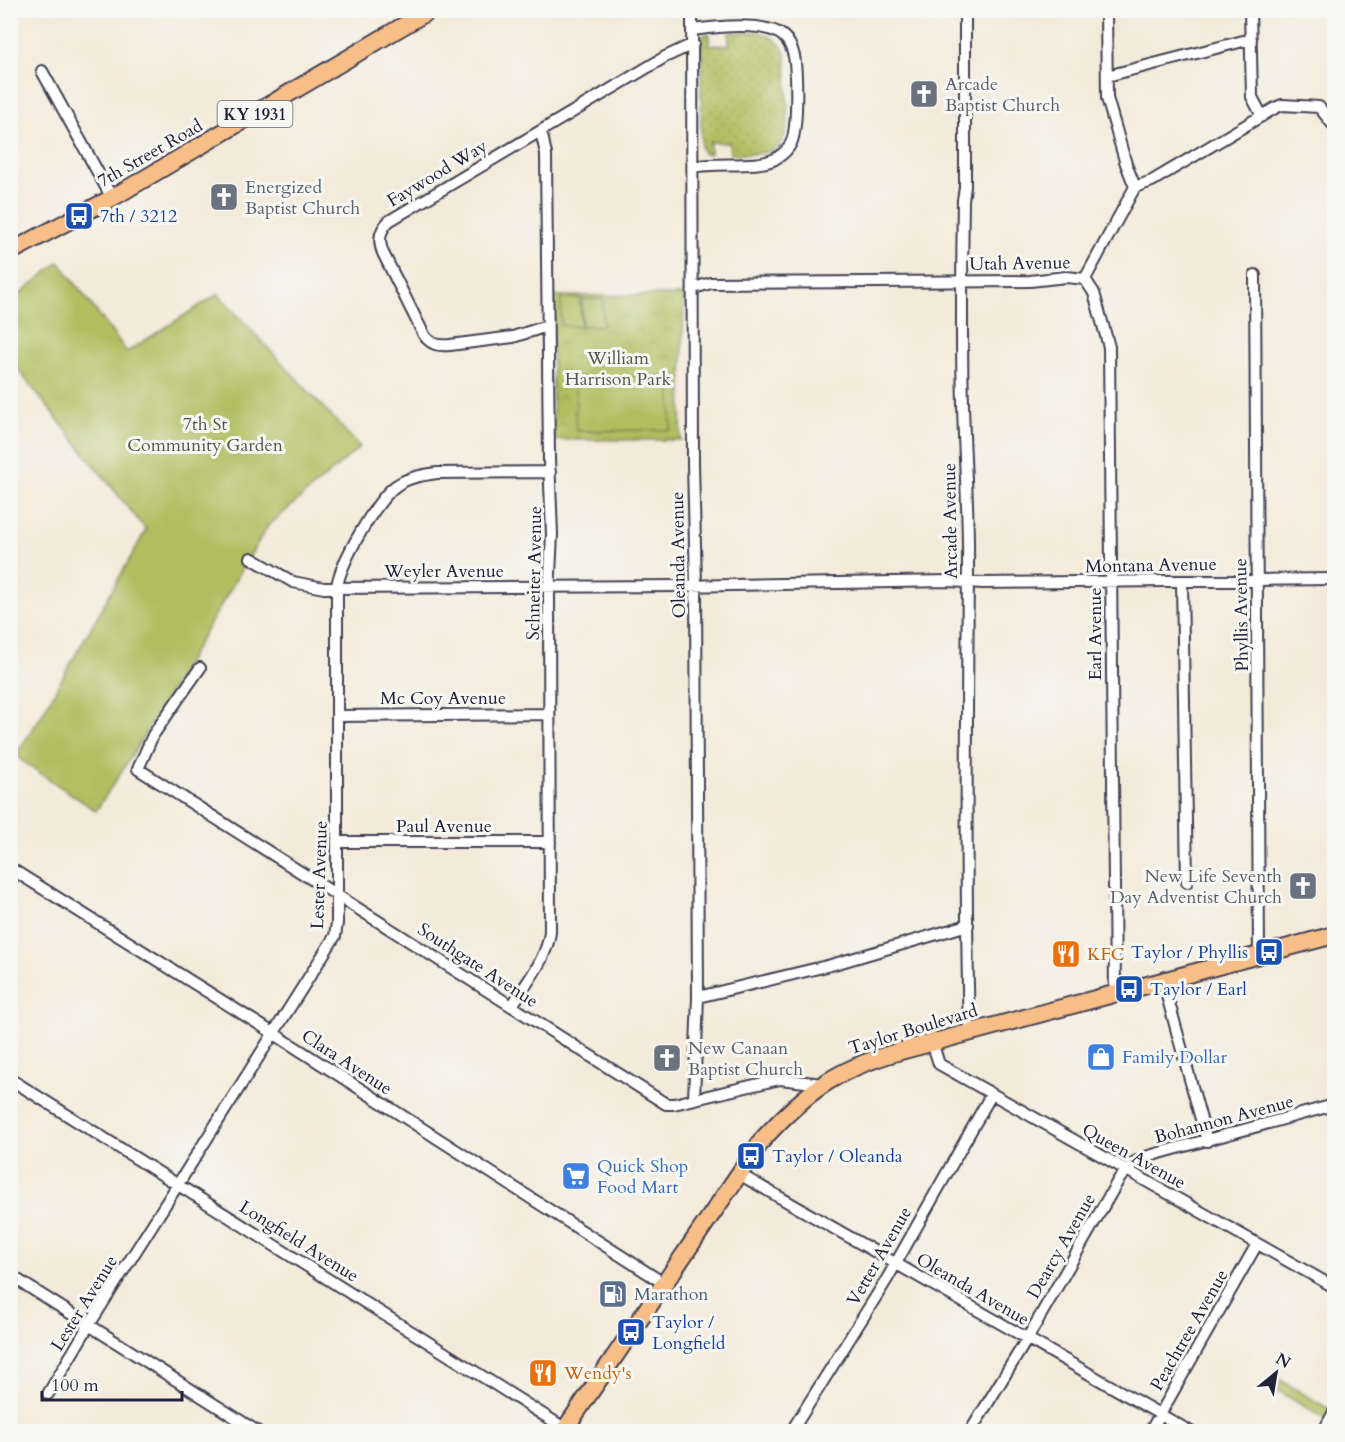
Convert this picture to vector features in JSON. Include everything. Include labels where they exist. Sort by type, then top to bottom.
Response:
[{"type":"main road","name":"7th Street Road","points":[[10,252],[112,198],[430,10]]},
{"type":"main road","name":"Taylor Boulevard","points":[[566,1431],[763,1139],[799,1101],[822,1084],[861,1064],[933,1042],[1335,934]]},
{"type":"street","name":"Oleanda Avenue","points":[[692,10],[698,997],[694,1098]]},
{"type":"street","name":"Arcade Avenue","points":[[965,10],[962,281],[963,405],[968,482],[969,1032]]},
{"type":"street","points":[[1106,10],[1107,98],[1135,187],[1152,181],[1282,105],[1319,107],[1335,126]]},
{"type":"street","points":[[1250,10],[1252,97],[1262,116]]},
{"type":"street","points":[[692,30],[711,27],[765,28],[782,35],[789,43],[794,56],[795,117],[795,134],[791,144],[783,154],[773,160],[757,164],[709,164],[693,167]]},
{"type":"street","points":[[1107,76],[1251,39]]},
{"type":"street","name":"Faywood Way","points":[[548,326],[513,337],[441,346],[432,343],[424,335],[380,245],[384,226],[665,57],[693,44]]},
{"type":"street","points":[[42,71],[112,198]]},
{"type":"street","name":"Schneiter Avenue","points":[[512,1006],[549,943],[552,534],[546,153],[541,131]]},
{"type":"street","name":"Utah Avenue","points":[[693,288],[711,283],[1085,279],[1135,187]]},
{"type":"street","name":"Phyllis Avenue","points":[[1255,275],[1259,955]]},
{"type":"street","name":"Earl Avenue","points":[[1085,279],[1094,293],[1109,347],[1114,993]]},
{"type":"street","name":"Lester Avenue","points":[[48,1394],[89,1325],[335,936],[338,842],[337,588],[340,570],[381,501],[391,490],[405,481],[437,473],[550,472]]},
{"type":"street","name":"Weyler Avenue","points":[[251,558],[293,582],[312,587],[337,588],[968,582]]},
{"type":"street","name":"Montana Avenue","points":[[968,582],[1335,579]]},
{"type":"street","points":[[1182,581],[1187,882]]},
{"type":"street","name":"Southgate Avenue","points":[[200,668],[153,735],[138,769],[666,1104],[780,1079],[822,1084]]},
{"type":"street","name":"Mc Coy Avenue","points":[[338,716],[549,714]]},
{"type":"street","name":"Paul Avenue","points":[[338,842],[550,842]]},
{"type":"street","name":"Clara Avenue","points":[[10,868],[664,1284]]},
{"type":"street","points":[[698,997],[831,964],[968,925]]},
{"type":"street","points":[[1163,981],[1207,1141]]},
{"type":"street","name":"Queen Avenue","points":[[933,1042],[939,1064],[1335,1287]]},
{"type":"street","name":"Longfield Avenue","points":[[10,1079],[566,1431]]},
{"type":"street","name":"Vetter Avenue","points":[[791,1431],[896,1263],[991,1095]]},
{"type":"street","name":"Bohannon Avenue","points":[[1126,1170],[1133,1163],[1145,1157],[1335,1105]]},
{"type":"street","name":"Dearcy Avenue","points":[[970,1431],[1126,1170]]},
{"type":"street","name":"Oleanda Avenue","points":[[739,1174],[1191,1431]]},
{"type":"street","name":"Peachtree Avenue","points":[[1150,1431],[1257,1244]]},
{"type":"street","points":[[10,1275],[258,1431]]},
{"type":"street","points":[[1323,1431],[1335,1412]]},
{"type":"green space","points":[[758,32],[776,40],[786,56],[788,120],[786,132],[782,141],[769,151],[730,154],[729,143],[710,142],[710,154],[704,154],[701,148],[701,36],[709,33],[710,45],[729,45],[729,33]]},
{"type":"green space","name":"7th St Community Garden","points":[[59,262],[127,352],[218,294],[360,447],[267,527],[136,749],[96,811],[15,756],[38,721],[146,530],[11,361],[10,302]]},
{"type":"green space","name":"William Harrison Park","points":[[684,295],[681,440],[553,440],[552,296]]},
{"type":"green space","points":[[580,298],[581,326],[561,326],[561,299]]},
{"type":"green space","points":[[582,299],[603,299],[603,326],[582,326]]},
{"type":"green space","points":[[671,376],[671,430],[576,431],[575,377]]},
{"type":"green space","points":[[1274,1376],[1334,1412],[1334,1425],[1269,1385]]},
{"type":"place","name":"Arcade Baptist Church","points":[[924,94]]},
{"type":"place","name":"Energized Baptist Church","points":[[224,197]]},
{"type":"place","name":"7th / 3212","points":[[79,216]]},
{"type":"place","name":"New Life Seventh Day Adventist Church","points":[[1303,886]]},
{"type":"place","name":"Taylor / Phyllis","points":[[1269,952]]},
{"type":"place","name":"KFC","points":[[1066,954]]},
{"type":"place","name":"Taylor / Earl","points":[[1129,989]]},
{"type":"place","name":"Family Dollar","points":[[1101,1057]]},
{"type":"place","name":"New Canaan Baptist Church","points":[[667,1058]]},
{"type":"place","name":"Taylor / Oleanda","points":[[751,1156]]},
{"type":"place","name":"Quick Shop Food Mart","points":[[576,1176]]},
{"type":"place","name":"Marathon","points":[[613,1294]]},
{"type":"place","name":"Taylor / Longfield","points":[[631,1332]]},
{"type":"place","name":"Wendy's","points":[[543,1373]]}]
